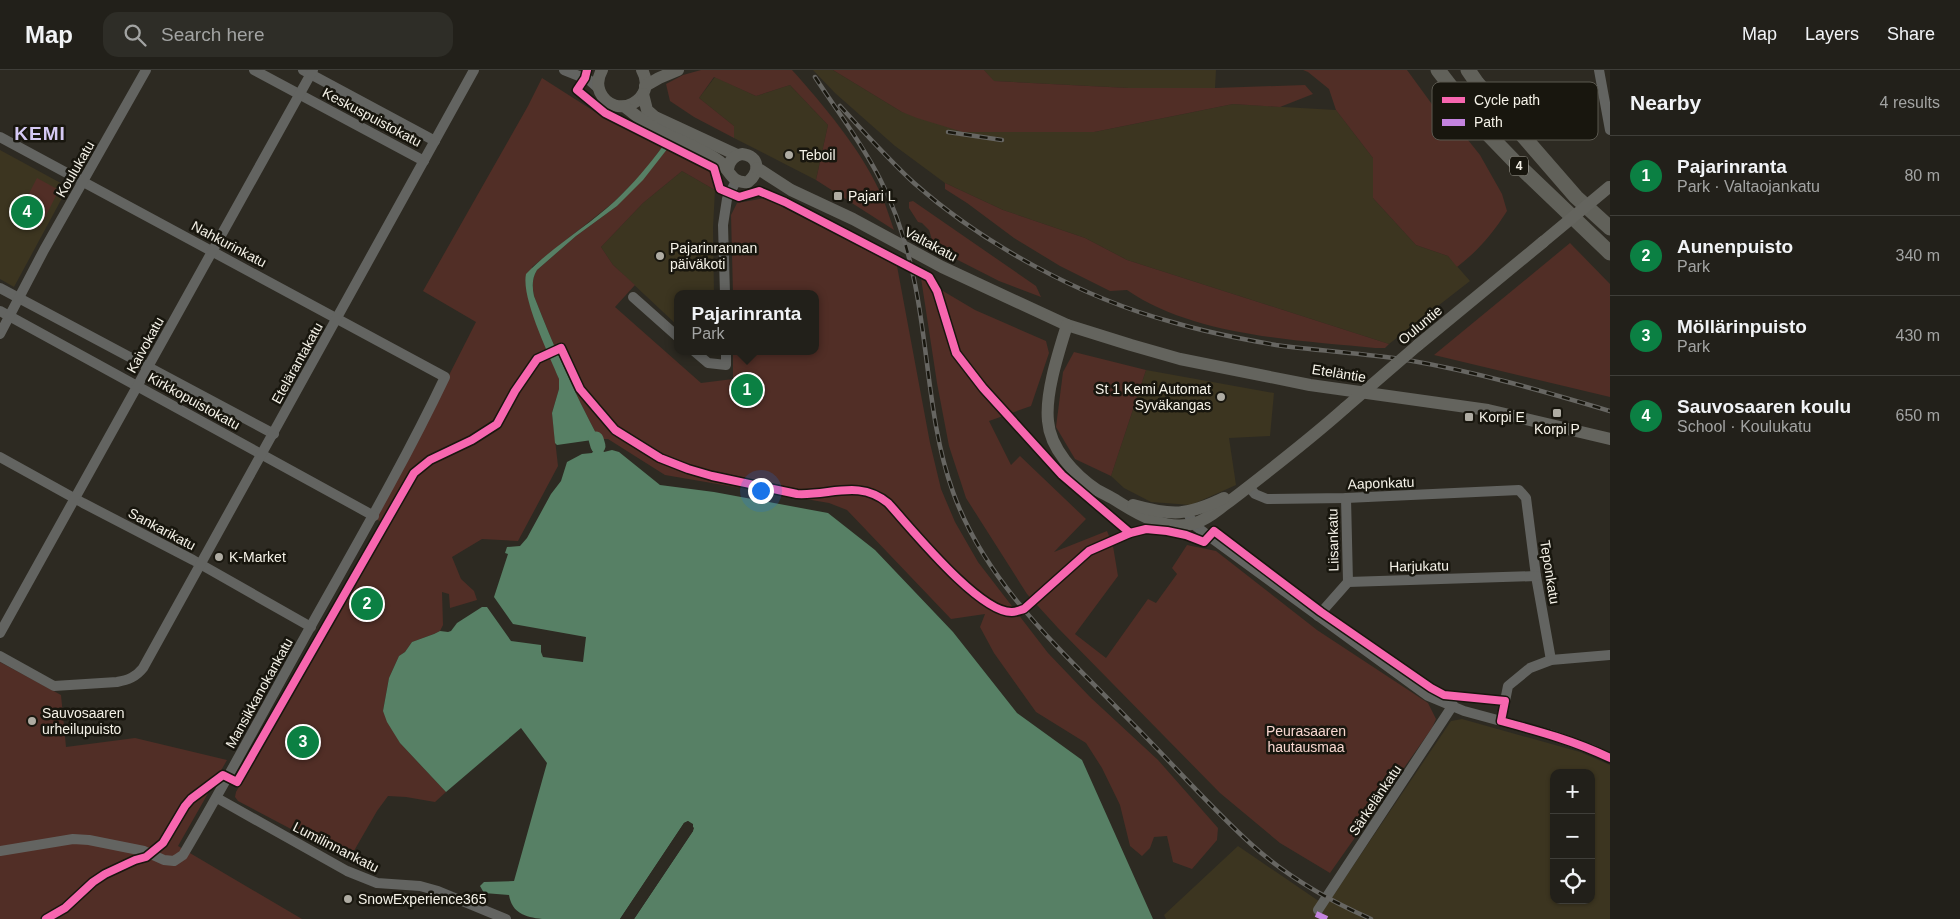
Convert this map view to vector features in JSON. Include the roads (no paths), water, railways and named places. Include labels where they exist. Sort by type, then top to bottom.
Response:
[{"type":"highway","name":"4","points":[[1438,70],[1447,82]]},
{"type":"highway","name":"4","points":[[1468,70],[1476,82]]},
{"type":"highway","name":"4","points":[[1494,140],[1610,253]]},
{"type":"highway","name":"4","points":[[1526,140],[1576,197],[1610,228]]},
{"type":"main road","points":[[602,70],[598,81],[598,88],[611,104],[625,106],[658,130],[693,146],[728,169]]},
{"type":"main road","points":[[642,70],[646,79],[644,90],[647,110],[655,118],[737,155],[746,154],[754,160],[757,168],[754,176],[742,182],[730,176],[728,169],[729,163],[737,155]]},
{"type":"main road","points":[[625,106],[638,100],[644,90],[659,78],[678,70]]},
{"type":"main road","name":"Valtakatu","points":[[757,168],[782,185],[853,219],[942,267],[1067,325]]},
{"type":"main road","name":"Valtakatu","points":[[742,182],[782,185]]},
{"type":"main road","name":"Ouluntie","points":[[1067,325],[1057,359],[1048,408],[1048,421],[1057,449],[1079,476],[1097,490],[1116,500],[1134,513],[1171,525],[1191,518],[1211,516],[1345,408],[1609,186]]},
{"type":"main road","name":"Eteläntie","points":[[1067,325],[1180,359],[1310,385],[1488,410],[1610,439]]},
{"type":"street","name":"Koulukatu","points":[[0,334],[44,250],[146,70]]},
{"type":"street","name":"Keskuspuistokatu","points":[[254,70],[424,161]]},
{"type":"street","name":"Etelärantakatu","points":[[0,656],[54,686],[127,680],[138,674],[143,668],[474,70]]},
{"type":"street","points":[[564,70],[589,80],[598,88]]},
{"type":"street","points":[[1599,70],[1610,130]]},
{"type":"street","name":"Keskuspuistokatu","points":[[309,71],[435,141]]},
{"type":"street","name":"Kaivokatu","points":[[0,633],[300,94],[309,71]]},
{"type":"street","name":"Nahkurinkatu","points":[[0,137],[445,377]]},
{"type":"street","points":[[725,290],[722,225],[727,199],[742,182]]},
{"type":"street","name":"Kirkkopuistokatu","points":[[0,288],[274,434]]},
{"type":"street","points":[[633,297],[674,333]]},
{"type":"street","name":"Kirkkopuistokatu","points":[[0,312],[374,516]]},
{"type":"street","points":[[699,355],[708,363],[726,365],[726,355]]},
{"type":"street","name":"Mansikkanokankatu","points":[[0,851],[73,839],[126,846],[144,851],[164,860],[174,860],[183,855],[217,798],[374,516],[445,377]]},
{"type":"street","name":"Sankarikatu","points":[[0,456],[311,627]]},
{"type":"street","name":"Aaponkatu","points":[[1249,487],[1255,494],[1267,500],[1519,490]]},
{"type":"street","name":"Teponkatu","points":[[1519,490],[1526,498],[1536,576],[1551,660]]},
{"type":"street","name":"Liisankatu","points":[[1346,498],[1348,582]]},
{"type":"street","points":[[1191,518],[1318,616],[1428,696],[1464,711],[1549,734],[1610,758]]},
{"type":"street","name":"Harjukatu","points":[[1348,582],[1536,576]]},
{"type":"street","points":[[1318,616],[1348,582]]},
{"type":"street","points":[[1501,721],[1508,686],[1530,668],[1551,660],[1610,655]]},
{"type":"street","name":"Särkelänkatu","points":[[1318,910],[1453,705]]},
{"type":"street","name":"Lumilinnankatu","points":[[217,798],[347,871],[368,880],[377,883],[420,886],[438,891],[506,919]]},
{"type":"waterway","points":[[596,439],[598,446]]},
{"type":"railway","points":[[815,77],[873,166],[897,217],[909,257],[920,310],[934,415],[945,467],[967,526],[985,558],[1006,588],[1055,644],[1235,830],[1264,856],[1293,877],[1339,904],[1371,919]]},
{"type":"railway","points":[[840,106],[904,174],[941,206],[1002,247],[1035,266],[1103,299],[1138,312],[1224,335],[1276,345],[1391,358],[1459,370],[1510,382],[1610,411]]},
{"type":"railway","points":[[948,132],[1002,140]]},
{"type":"place","name":"Teboil","points":[[789,155]]},
{"type":"place","name":"Pajari L","points":[[838,196]]},
{"type":"place","name":"Sauvosaaren koulu","points":[[27,212]]},
{"type":"place","name":"Pajarinrannan päiväkoti","points":[[660,256]]},
{"type":"place","name":"Pajarinranta","points":[[747,390]]},
{"type":"place","name":"St 1 Kemi Automat Syväkangas","points":[[1221,397]]},
{"type":"place","name":"Korpi P","points":[[1557,413]]},
{"type":"place","name":"Korpi E","points":[[1469,417]]},
{"type":"place","name":"K-Market","points":[[219,557]]},
{"type":"place","name":"Aunenpuisto","points":[[367,604]]},
{"type":"place","name":"Sauvosaaren urheilupuisto","points":[[32,721]]},
{"type":"place","name":"Möllärinpuisto","points":[[303,742]]},
{"type":"place","name":"SnowExperience365","points":[[348,899]]},
{"type":"district","name":"KEMI","points":[[40,133]]},
{"type":"park label","name":"Peurasaaren hautausmaa","points":[[1306,740]]}]
